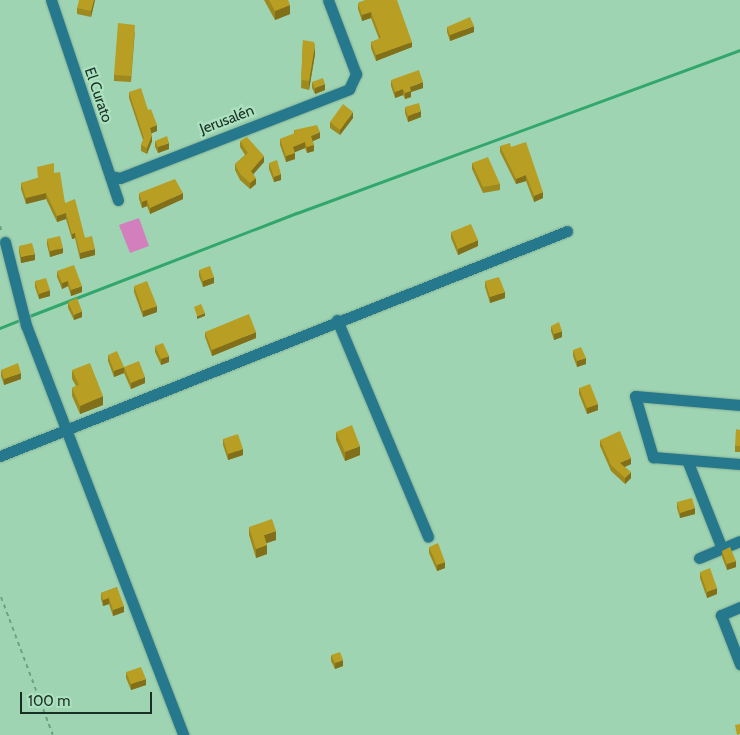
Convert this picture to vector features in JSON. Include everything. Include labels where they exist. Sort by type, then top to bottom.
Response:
[{"type":"street","name":"El Curato","points":[[51,0],[118,200]]},
{"type":"street","name":"Jerusalén","points":[[110,176],[120,178],[346,90],[353,84],[355,71],[328,0]]},
{"type":"street","points":[[0,456],[337,320],[567,231]]},
{"type":"street","points":[[4,242],[26,325],[64,430],[183,735]]},
{"type":"street","points":[[337,320],[428,537]]},
{"type":"street","points":[[740,404],[635,396],[652,457],[740,464]]},
{"type":"street","points":[[688,460],[722,548]]},
{"type":"street","points":[[699,558],[740,541]]},
{"type":"street","points":[[740,607],[721,615],[740,664]]},
{"type":"path","points":[[1,597],[53,735]]},
{"type":"shaded area","points":[[139,218],[149,246],[130,253],[119,225]]},
{"type":"building","points":[[79,0],[94,0],[91,11],[77,8]]},
{"type":"building","points":[[269,0],[288,0],[290,5],[275,11]]},
{"type":"building","points":[[366,0],[397,0],[412,42],[376,55],[371,42],[381,38],[371,12],[362,15],[358,3]]},
{"type":"building","points":[[470,17],[474,26],[450,35],[447,27]]},
{"type":"building","points":[[118,23],[135,25],[131,76],[114,75]]},
{"type":"building","points":[[303,40],[314,42],[315,45],[309,81],[301,80]]},
{"type":"building","points":[[419,70],[423,82],[410,87],[411,91],[405,93],[403,89],[395,92],[391,80]]},
{"type":"building","points":[[323,78],[325,84],[315,88],[312,82]]},
{"type":"building","points":[[141,88],[148,110],[151,109],[157,125],[150,128],[152,135],[147,148],[141,145],[144,138],[129,92]]},
{"type":"building","points":[[419,103],[421,111],[408,116],[405,107]]},
{"type":"building","points":[[343,104],[353,112],[340,130],[330,122]]},
{"type":"building","points":[[317,125],[320,132],[311,136],[314,145],[307,147],[305,142],[293,147],[295,153],[286,156],[280,139],[295,133],[294,130]]},
{"type":"building","points":[[167,136],[169,143],[158,147],[155,141]]},
{"type":"building","points":[[247,137],[264,156],[251,171],[256,178],[250,183],[240,174],[235,164],[248,153],[240,141]]},
{"type":"building","points":[[526,142],[543,192],[534,196],[526,175],[516,179],[500,146],[510,143],[511,147]]},
{"type":"building","points":[[488,157],[500,184],[483,187],[472,163]]},
{"type":"building","points":[[277,160],[281,174],[274,177],[269,163]]},
{"type":"building","points":[[54,163],[54,173],[60,172],[65,203],[75,199],[85,238],[92,236],[95,249],[80,253],[75,233],[72,234],[66,213],[57,216],[46,193],[26,198],[21,183],[38,178],[37,167]]},
{"type":"building","points":[[175,179],[183,193],[150,208],[147,200],[142,202],[139,193]]},
{"type":"building","points":[[471,224],[478,240],[458,249],[451,232]]},
{"type":"building","points":[[60,236],[63,248],[50,251],[47,239]]},
{"type":"building","points":[[32,243],[35,254],[21,257],[19,246]]},
{"type":"building","points":[[74,265],[82,286],[71,290],[68,281],[62,283],[57,271]]},
{"type":"building","points":[[210,266],[214,277],[203,281],[199,270]]},
{"type":"building","points":[[499,277],[505,292],[490,297],[485,281]]},
{"type":"building","points":[[46,278],[50,290],[39,294],[35,281]]},
{"type":"building","points":[[147,281],[157,306],[143,311],[134,286]]},
{"type":"building","points":[[77,298],[82,311],[74,315],[68,302]]},
{"type":"building","points":[[201,304],[205,313],[197,316],[194,307]]},
{"type":"building","points":[[249,314],[256,332],[212,350],[205,332]]},
{"type":"building","points":[[559,322],[562,331],[554,334],[551,326]]},
{"type":"building","points":[[163,343],[169,356],[161,359],[155,346]]},
{"type":"building","points":[[581,347],[586,358],[577,361],[573,350]]},
{"type":"building","points":[[117,351],[124,367],[114,371],[108,355]]},
{"type":"building","points":[[139,361],[145,377],[131,383],[124,367]]},
{"type":"building","points":[[18,363],[21,373],[4,379],[1,370]]},
{"type":"building","points":[[90,363],[103,396],[80,406],[72,388],[79,385],[72,370]]},
{"type":"building","points":[[590,384],[598,404],[587,408],[579,388]]},
{"type":"building","points":[[352,425],[360,446],[345,452],[336,432]]},
{"type":"building","points":[[736,429],[740,430],[740,446],[735,446]]},
{"type":"building","points":[[620,431],[631,458],[620,463],[631,472],[625,478],[611,465],[600,440]]},
{"type":"building","points":[[238,434],[243,449],[228,454],[223,439]]},
{"type":"building","points":[[692,498],[695,508],[680,513],[677,502]]},
{"type":"building","points":[[272,519],[276,531],[264,535],[267,545],[256,549],[249,527]]},
{"type":"building","points":[[438,543],[445,562],[437,565],[429,547]]},
{"type":"building","points":[[730,547],[736,561],[727,564],[722,551]]},
{"type":"building","points":[[710,568],[717,588],[707,592],[700,572]]},
{"type":"building","points":[[117,587],[124,606],[113,610],[109,598],[103,600],[101,593]]},
{"type":"building","points":[[340,652],[343,660],[335,663],[331,655]]},
{"type":"building","points":[[141,667],[146,679],[131,684],[126,672]]},
{"type":"building","points":[[740,724],[740,734],[737,735],[735,725]]},
{"type":"waterway","points":[[27,317],[297,213],[740,50]]},
{"type":"waterway","points":[[0,328],[22,319]]}]
